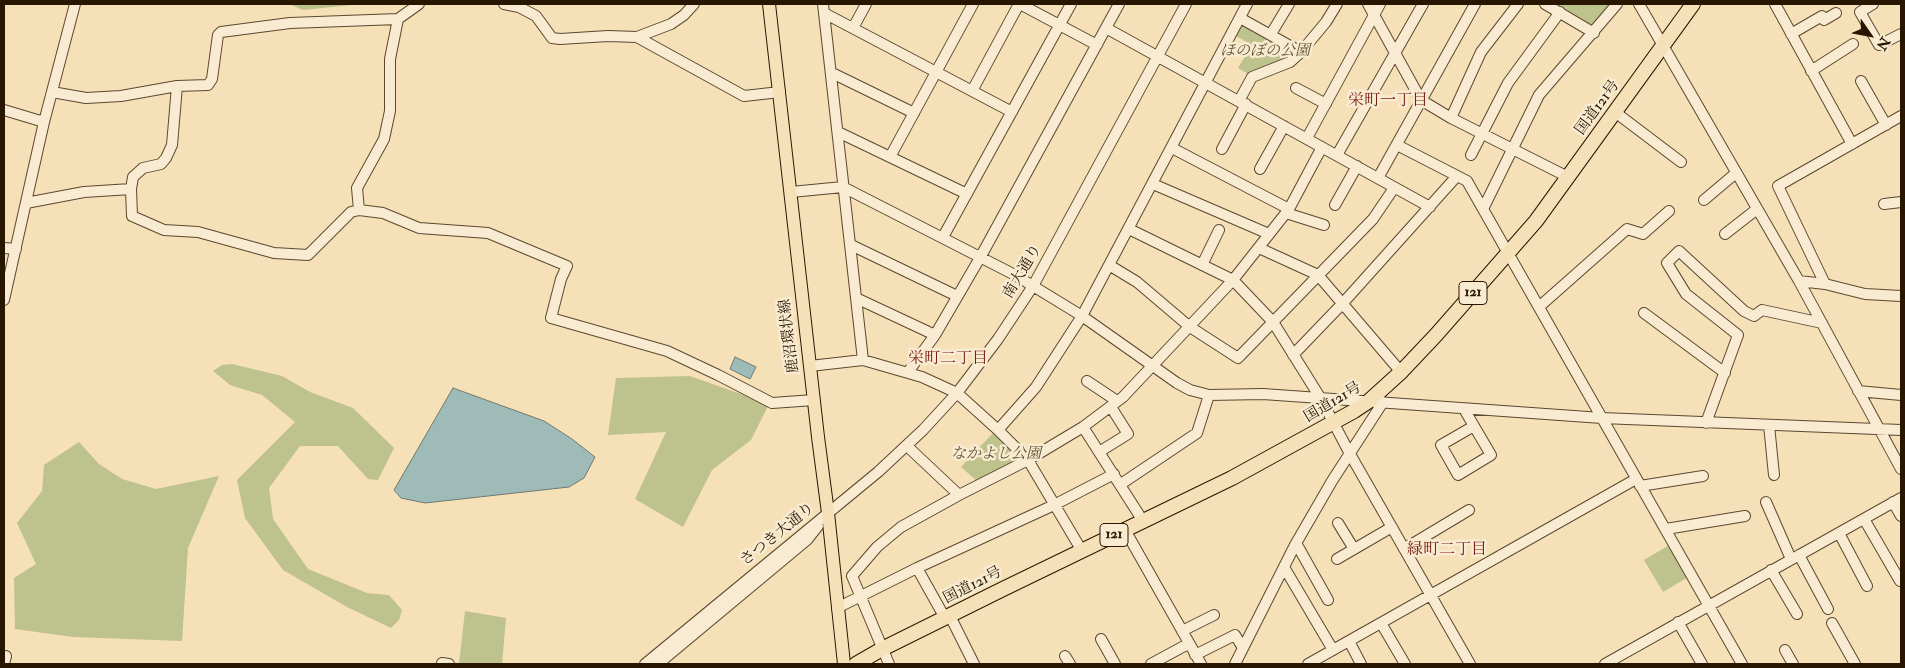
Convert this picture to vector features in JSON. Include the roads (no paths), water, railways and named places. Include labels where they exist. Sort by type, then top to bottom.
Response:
[{"type":"highway","name":"国道121号","points":[[856,664],[882,649],[1232,478],[1376,401],[1536,220],[1693,4]]},
{"type":"main road","name":"鹿沼環状線","points":[[769,4],[844,664]]},
{"type":"street","points":[[4,300],[44,122],[75,4]]},
{"type":"street","points":[[52,92],[86,98],[121,96],[177,86],[208,85],[212,79],[218,35],[221,32],[290,23],[398,19],[419,4]]},
{"type":"street","points":[[504,4],[519,7],[536,16],[552,38],[637,37],[671,24],[684,15],[694,4]]},
{"type":"street","points":[[853,28],[866,4]]},
{"type":"street","points":[[890,157],[973,4]]},
{"type":"street","points":[[972,91],[1020,4],[1097,45]]},
{"type":"street","points":[[943,237],[1071,4]]},
{"type":"street","points":[[908,372],[935,335],[981,256],[1119,4]]},
{"type":"street","name":"南大通り","points":[[828,513],[907,446],[941,412],[998,339],[1033,286],[1186,4]]},
{"type":"street","points":[[998,430],[1036,387],[1082,316],[1247,4]]},
{"type":"street","points":[[1270,34],[1289,4]]},
{"type":"street","points":[[1222,149],[1252,77],[1290,62],[1326,22],[1337,4]]},
{"type":"street","points":[[1368,4],[1396,51],[1410,82],[1422,100],[1451,118],[1568,177]]},
{"type":"street","points":[[1307,138],[1380,4]]},
{"type":"street","points":[[1336,155],[1423,4]]},
{"type":"street","points":[[1378,178],[1475,4]]},
{"type":"street","points":[[1451,118],[1481,52],[1518,4]]},
{"type":"street","points":[[1545,4],[1594,32]]},
{"type":"street","points":[[1483,209],[1539,95],[1617,4]]},
{"type":"street","points":[[1639,4],[1799,281],[1901,469]]},
{"type":"street","points":[[1873,4],[1860,12],[1879,45],[1901,34]]},
{"type":"street","points":[[1778,5],[1791,34],[1852,144]]},
{"type":"street","points":[[824,8],[853,28],[1012,112]]},
{"type":"street","points":[[824,8],[863,360]]},
{"type":"street","points":[[1471,155],[1508,83],[1560,12]]},
{"type":"street","points":[[1791,34],[1822,16],[1824,20],[1836,14]]},
{"type":"street","points":[[1240,18],[1301,52]]},
{"type":"street","points":[[359,210],[357,188],[384,140],[390,111],[390,59],[398,19]]},
{"type":"street","points":[[1106,28],[1157,58],[1307,138],[1430,207]]},
{"type":"street","points":[[637,37],[744,96],[780,92]]},
{"type":"street","points":[[1811,71],[1853,44]]},
{"type":"street","points":[[832,72],[914,113]]},
{"type":"street","points":[[1861,81],[1886,125]]},
{"type":"street","points":[[177,86],[172,145],[161,164],[143,168],[133,177],[131,189],[132,216],[164,230],[198,232],[274,253],[308,255],[351,212],[359,210],[384,214],[419,228],[488,233],[567,266],[561,279],[551,318],[667,351],[772,403],[814,400]]},
{"type":"street","points":[[1296,88],[1326,104]]},
{"type":"street","points":[[4,110],[44,122]]},
{"type":"street","points":[[1615,112],[1681,162]]},
{"type":"street","points":[[1825,284],[1778,186],[1900,117],[1901,129]]},
{"type":"street","points":[[1260,170],[1284,126]]},
{"type":"street","points":[[838,132],[967,194]]},
{"type":"street","points":[[1397,145],[1467,181],[1540,306],[1742,664]]},
{"type":"street","points":[[889,664],[852,576],[877,547],[901,527],[959,494],[1028,460],[1083,427],[1114,404],[1190,327],[1259,248],[1288,211],[1322,147]]},
{"type":"street","points":[[1172,148],[1288,211],[1324,225]]},
{"type":"street","points":[[1335,205],[1357,166]]},
{"type":"street","points":[[1704,200],[1736,173]]},
{"type":"street","points":[[1293,355],[1343,303],[1457,176]]},
{"type":"street","points":[[1153,184],[1269,234]]},
{"type":"street","points":[[791,192],[843,187],[981,256],[1082,316],[1183,386],[1209,394],[1263,394],[1602,418],[1901,430]]},
{"type":"street","points":[[1109,264],[1137,282],[1190,327],[1238,358],[1373,219],[1394,188]]},
{"type":"street","points":[[26,203],[84,192],[131,189]]},
{"type":"street","points":[[1884,204],[1901,202]]},
{"type":"street","points":[[1725,234],[1757,209]]},
{"type":"street","points":[[1540,306],[1627,229],[1643,234],[1669,211]]},
{"type":"street","points":[[1129,229],[1233,280],[1273,322],[1321,399],[1350,454],[1470,664]]},
{"type":"street","points":[[1202,264],[1219,230]]},
{"type":"street","points":[[851,244],[957,296]]},
{"type":"street","points":[[4,248],[16,249]]},
{"type":"street","points":[[1259,248],[1318,275],[1401,372]]},
{"type":"street","points":[[1706,423],[1738,336],[1686,294],[1667,263],[1680,251],[1744,312],[1754,316],[1762,310],[1822,323]]},
{"type":"street","points":[[1799,281],[1825,284],[1865,294],[1901,296]]},
{"type":"street","points":[[856,298],[935,335]]},
{"type":"street","points":[[1644,313],[1725,373]]},
{"type":"street","points":[[810,366],[863,360],[908,372],[957,393],[1028,460],[1082,551]]},
{"type":"street","points":[[1087,380],[1114,404],[1128,434],[1099,452]]},
{"type":"street","points":[[1858,391],[1901,395]]},
{"type":"street","points":[[1121,484],[1197,433],[1209,394]]},
{"type":"street","points":[[1235,664],[1296,543],[1350,454],[1376,401]]},
{"type":"street","points":[[1464,408],[1491,454],[1458,474],[1441,445],[1474,426]]},
{"type":"street","points":[[1769,425],[1774,475]]},
{"type":"street","points":[[1083,427],[1143,521]]},
{"type":"street","points":[[907,446],[959,494]]},
{"type":"street","points":[[837,608],[917,568],[1054,505],[1114,474]]},
{"type":"street","points":[[1308,664],[1638,482],[1703,476]]},
{"type":"street","points":[[1608,663],[1897,500],[1901,516]]},
{"type":"street","points":[[1766,502],[1795,557],[1828,610]]},
{"type":"street","points":[[1404,548],[1469,510]]},
{"type":"street","name":"さつき大通り","points":[[645,664],[828,513]]},
{"type":"street","name":"さつき大通り","points":[[658,664],[806,540],[828,513]]},
{"type":"street","points":[[1666,529],[1745,516]]},
{"type":"street","points":[[1864,519],[1900,581]]},
{"type":"street","points":[[1338,523],[1354,549]]},
{"type":"street","points":[[1337,559],[1392,527]]},
{"type":"street","points":[[1125,530],[1198,660],[1235,635],[1243,648]]},
{"type":"street","points":[[1838,533],[1867,586]]},
{"type":"street","points":[[1296,543],[1328,600]]},
{"type":"street","points":[[1284,567],[1333,650]]},
{"type":"street","points":[[917,568],[948,617],[974,664]]},
{"type":"street","points":[[1771,570],[1797,614]]},
{"type":"street","points":[[1182,631],[1214,614]]},
{"type":"street","points":[[1678,622],[1702,664]]},
{"type":"street","points":[[1381,623],[1405,664]]},
{"type":"street","points":[[1832,623],[1855,664]]},
{"type":"street","points":[[1101,639],[1115,664]]},
{"type":"street","points":[[1349,641],[1361,664]]},
{"type":"street","points":[[1151,664],[1188,644]]},
{"type":"street","points":[[1785,650],[1793,664]]},
{"type":"water","points":[[735,357],[756,367],[750,379],[730,369]]},
{"type":"water","points":[[453,388],[544,421],[572,439],[595,457],[584,478],[569,487],[425,503],[401,498],[394,490]]},
{"type":"district","name":"栄町一丁目","points":[[1388,102]]},
{"type":"district","name":"栄町二丁目","points":[[948,360]]},
{"type":"district","name":"緑町二丁目","points":[[1447,551]]},
{"type":"park label","name":"ほのぼの公園","points":[[1265,52]]},
{"type":"park label","name":"なかよし公園","points":[[996,455]]}]
